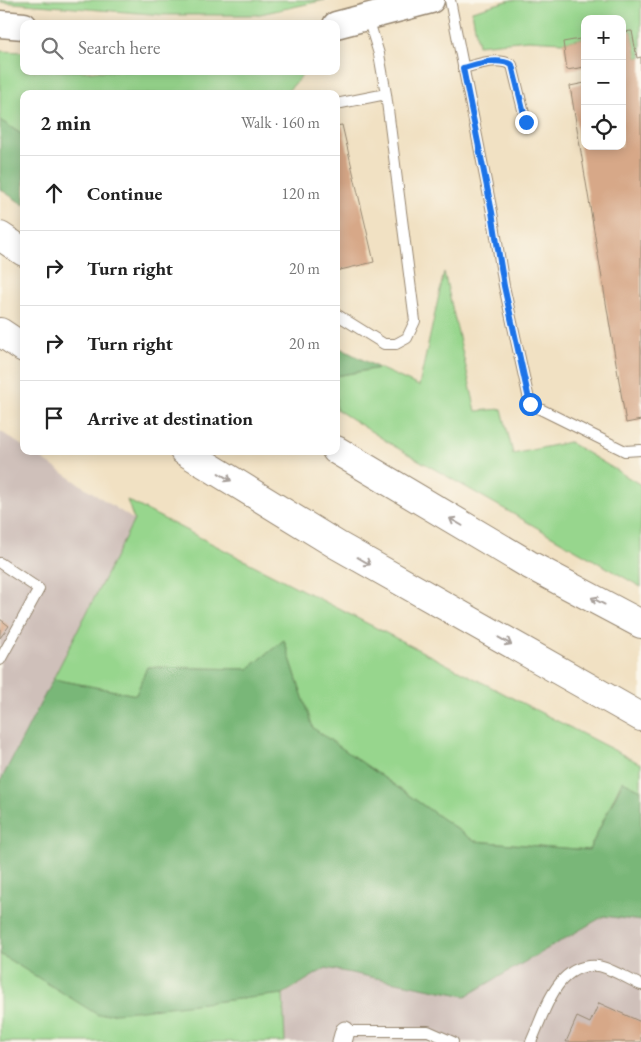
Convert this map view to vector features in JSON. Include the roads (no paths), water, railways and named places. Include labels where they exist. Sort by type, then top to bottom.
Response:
[{"type":"highway","points":[[0,236],[20,249]]},
{"type":"highway","points":[[0,332],[20,345]]},
{"type":"highway","points":[[340,452],[528,564],[641,624]]},
{"type":"highway","points":[[191,455],[337,545],[641,717]]},
{"type":"main road","points":[[340,24],[431,0]]},
{"type":"main road","points":[[0,24],[20,26]]},
{"type":"lane","points":[[450,0],[492,212],[504,286],[530,404],[625,451],[641,450]]},
{"type":"lane","points":[[340,316],[384,344],[396,344],[407,338],[414,320],[386,94],[379,54],[368,17]]},
{"type":"lane","points":[[463,68],[494,61],[505,61],[512,65],[526,122]]},
{"type":"lane","points":[[340,103],[386,94]]},
{"type":"lane","points":[[0,563],[39,590],[0,660]]},
{"type":"lane","points":[[531,1042],[558,983],[569,972],[585,967],[599,966],[641,984]]},
{"type":"lane","points":[[344,1036],[428,1031],[453,1042]]}]
